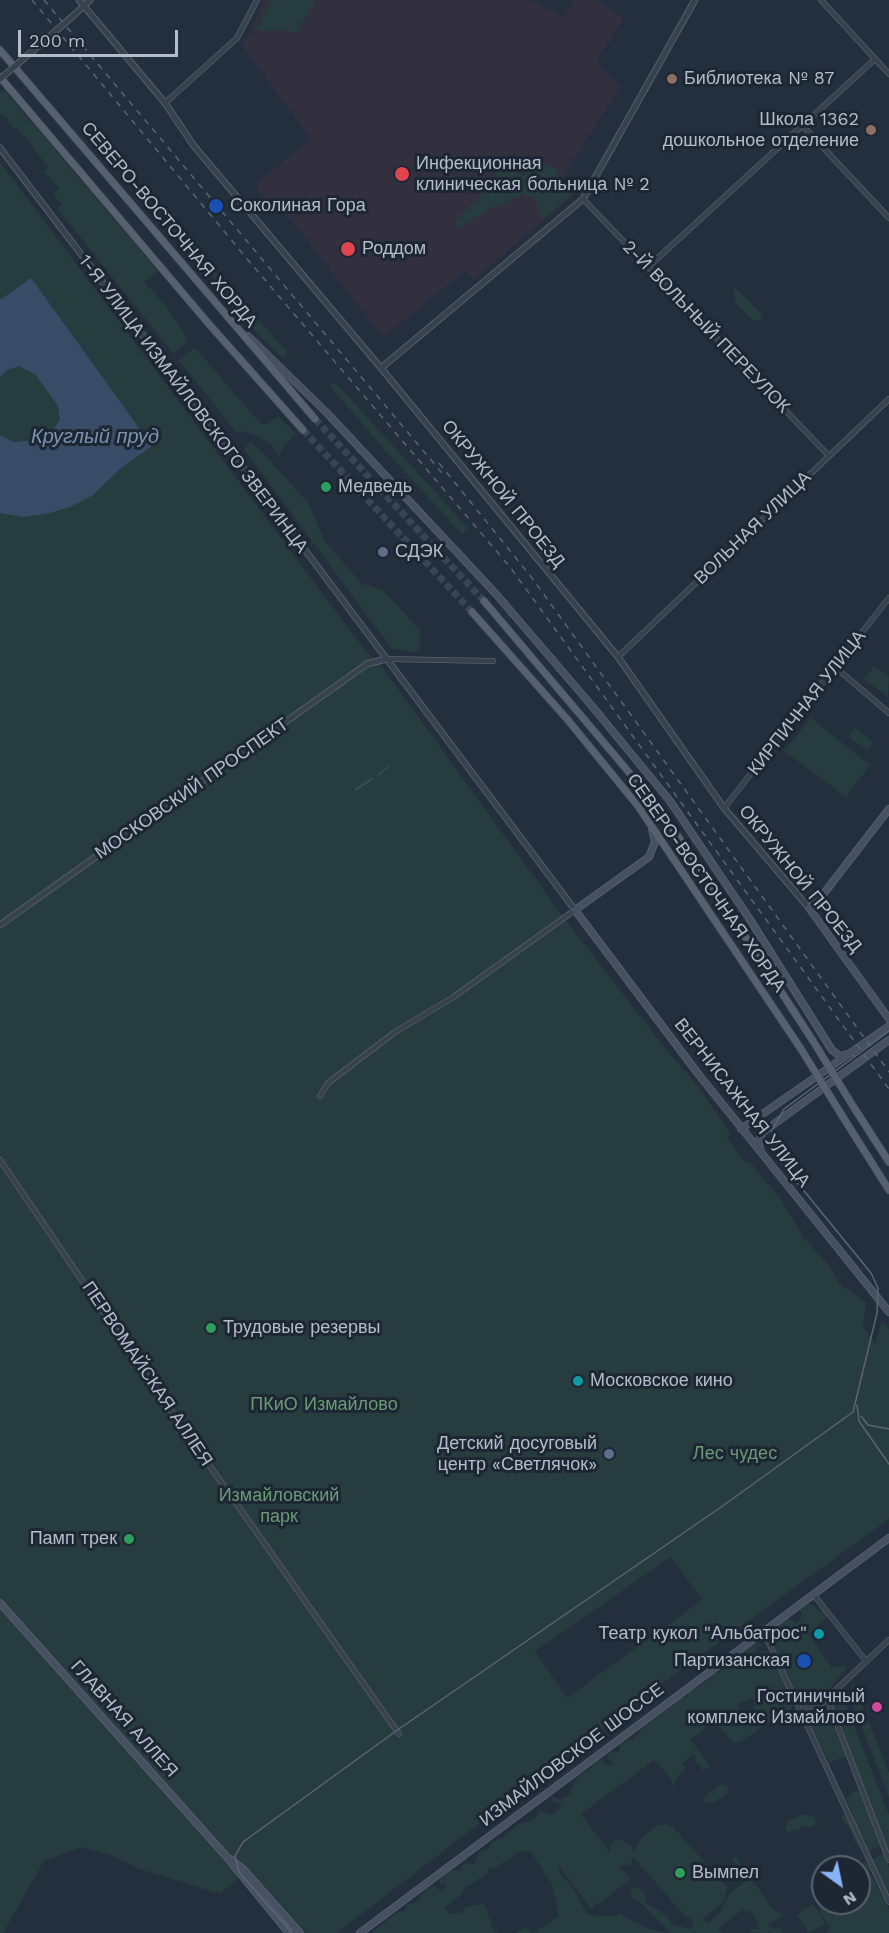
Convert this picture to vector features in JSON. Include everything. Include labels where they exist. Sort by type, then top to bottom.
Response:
[{"type":"main road","name":"СЕВЕРО-ВОСТОЧНАЯ ХОРДА","points":[[0,50],[315,419]]},
{"type":"main road","name":"СЕВЕРО-ВОСТОЧНАЯ ХОРДА","points":[[0,78],[208,323],[303,430]]},
{"type":"main road","points":[[206,293],[331,418],[488,585],[592,706],[680,816],[831,1050],[840,1056],[851,1053]]},
{"type":"main road","name":"СЕВЕРО-ВОСТОЧНАЯ ХОРДА","points":[[484,601],[649,796],[707,877],[889,1162]]},
{"type":"main road","name":"СЕВЕРО-ВОСТОЧНАЯ ХОРДА","points":[[472,612],[567,719],[648,820],[801,1049],[889,1190]]},
{"type":"main road","points":[[809,908],[818,901],[889,809]]},
{"type":"main road","points":[[575,910],[649,857],[655,842],[648,820]]},
{"type":"main road","name":"ОКРУЖНОЙ ПРОЕЗД","points":[[809,908],[889,1019]]},
{"type":"main road","name":"ВЕРНИСАЖНАЯ УЛИЦА","points":[[575,910],[741,1129],[889,1312]]},
{"type":"main road","points":[[741,1129],[889,1026]]},
{"type":"main road","points":[[761,1154],[759,1140],[763,1132],[889,1040]]},
{"type":"main road","name":"ИЗМАЙЛОВСКОЕ ШОССЕ","points":[[360,1933],[889,1538]]},
{"type":"main road","name":"ГЛАВНАЯ АЛЛЕЯ","points":[[0,1603],[225,1855],[288,1933]]},
{"type":"main road","name":"ГЛАВНАЯ АЛЛЕЯ","points":[[225,1855],[244,1870],[300,1933]]},
{"type":"street","name":"ОКРУЖНОЙ ПРОЕЗД","points":[[78,0],[165,103],[194,146],[381,368],[618,657],[724,808],[809,908]]},
{"type":"street","points":[[0,78],[90,0]]},
{"type":"street","points":[[165,103],[237,38],[246,26],[257,0]]},
{"type":"street","points":[[381,368],[583,199],[695,0]]},
{"type":"street","points":[[821,0],[889,74]]},
{"type":"street","points":[[648,267],[875,59]]},
{"type":"street","points":[[802,125],[889,218]]},
{"type":"street","name":"1-Я УЛИЦА ИЗМАЙЛОВСКОГО ЗВЕРИНЦА","points":[[0,148],[197,406],[575,910]]},
{"type":"street","name":"2-Й ВОЛЬНЫЙ ПЕРЕУЛОК","points":[[583,199],[829,456]]},
{"type":"street","name":"ВОЛЬНАЯ УЛИЦА","points":[[618,657],[889,399]]},
{"type":"street","name":"КИРПИЧНАЯ УЛИЦА","points":[[724,808],[889,598]]},
{"type":"street","points":[[386,659],[494,661]]},
{"type":"street","name":"МОСКОВСКИЙ ПРОСПЕКТ","points":[[0,925],[367,664],[386,659]]},
{"type":"street","points":[[835,667],[889,713]]},
{"type":"street","points":[[320,1096],[328,1083],[395,1032],[452,998],[575,910]]},
{"type":"street","name":"ПЕРВОМАЙСКАЯ АЛЛЕЯ","points":[[0,1160],[179,1422],[399,1734]]},
{"type":"street","points":[[813,1594],[866,1661]]},
{"type":"street","points":[[761,1632],[800,1710],[889,1902]]},
{"type":"street","points":[[800,1710],[813,1707],[827,1698],[889,1640]]},
{"type":"street","points":[[827,1698],[889,1860]]},
{"type":"shaded area","name":"Инфекционная клиническая больница № 2","points":[[264,0],[532,0],[564,17],[574,0],[598,0],[623,19],[596,62],[621,87],[561,179],[577,192],[473,280],[465,271],[383,337],[280,206],[274,210],[254,185],[311,139],[241,44],[249,35]]},
{"type":"green space","points":[[271,0],[316,0],[296,34],[289,31],[256,30]]},
{"type":"green space","points":[[4,90],[158,271],[144,282],[167,307],[187,338],[187,342],[173,353],[57,208],[62,204],[53,194],[59,189],[44,171],[48,167],[17,127],[14,129],[6,117],[0,114],[0,93]]},
{"type":"green space","name":"ПКиО Измайлово","points":[[0,162],[364,649],[380,664],[564,918],[668,1052],[693,1080],[731,1134],[727,1137],[744,1161],[751,1163],[782,1201],[804,1238],[830,1267],[839,1283],[866,1303],[863,1326],[875,1344],[882,1321],[889,1330],[889,1519],[645,1696],[337,1933],[306,1933],[249,1869],[220,1894],[137,1868],[113,1856],[83,1847],[44,1861],[3,1933],[0,1933]],"holes":[[[671,1557],[702,1600],[567,1698],[535,1651]]]},
{"type":"green space","points":[[542,164],[555,168],[557,176],[574,192],[551,212],[542,218],[535,200],[523,193],[504,204],[492,207],[460,228],[455,226],[454,221],[495,182],[496,173],[506,167],[523,175]]},
{"type":"green space","points":[[172,213],[179,226],[212,266],[287,352],[286,357],[280,356],[256,332],[227,292],[216,283],[208,267],[181,244],[166,219]]},
{"type":"green space","points":[[732,284],[762,315],[761,320],[753,320],[736,303]]},
{"type":"green space","points":[[196,349],[261,424],[268,424],[278,416],[296,434],[285,444],[279,456],[272,445],[256,435],[243,431],[236,432],[179,360]]},
{"type":"green space","points":[[335,382],[468,528],[462,534],[330,386]]},
{"type":"green space","points":[[250,442],[265,455],[309,504],[324,540],[362,584],[383,590],[421,631],[419,650],[414,652],[392,649],[244,449]]},
{"type":"green space","points":[[874,666],[889,677],[888,697],[864,679]]},
{"type":"green space","points":[[811,718],[870,765],[846,797],[784,751]]},
{"type":"green space","points":[[855,727],[874,743],[868,751],[848,736]]},
{"type":"green space","points":[[813,1604],[818,1611],[826,1612],[828,1616],[809,1634],[832,1668],[844,1665],[846,1669],[825,1694],[805,1707],[797,1698],[790,1710],[782,1712],[741,1742],[733,1743],[714,1722],[709,1723],[700,1734],[690,1739],[710,1766],[706,1769],[703,1771],[695,1761],[696,1756],[693,1754],[682,1763],[686,1768],[675,1780],[675,1790],[669,1776],[654,1760],[581,1814],[610,1853],[611,1843],[618,1839],[632,1846],[633,1852],[638,1842],[656,1826],[666,1824],[673,1827],[727,1887],[725,1900],[702,1920],[708,1923],[720,1913],[730,1893],[745,1881],[732,1859],[733,1856],[774,1910],[783,1914],[768,1925],[774,1929],[780,1928],[783,1933],[751,1933],[750,1929],[759,1929],[759,1924],[751,1912],[742,1910],[718,1929],[724,1933],[670,1933],[642,1904],[630,1897],[633,1886],[644,1891],[646,1904],[661,1911],[674,1926],[691,1929],[694,1921],[685,1916],[633,1857],[630,1866],[619,1865],[630,1880],[591,1909],[559,1866],[559,1872],[573,1888],[587,1914],[608,1917],[619,1914],[647,1928],[666,1933],[533,1933],[559,1916],[552,1884],[530,1851],[521,1851],[496,1867],[490,1867],[486,1875],[464,1888],[462,1894],[444,1909],[451,1914],[460,1913],[466,1907],[483,1904],[488,1911],[487,1917],[491,1919],[492,1928],[498,1933],[371,1933],[396,1913],[405,1910],[407,1904],[415,1903],[428,1888],[433,1886],[442,1890],[447,1886],[440,1884],[439,1880],[450,1871],[462,1870],[463,1863],[475,1864],[479,1852],[488,1849],[492,1842],[502,1838],[520,1823],[533,1820],[540,1811],[551,1815],[563,1805],[552,1801],[552,1796],[560,1800],[571,1794],[571,1789],[578,1777],[596,1761],[601,1760],[608,1766],[613,1765],[613,1762],[607,1758],[608,1753],[619,1751],[620,1744],[635,1738],[642,1729],[683,1696],[686,1698],[688,1693],[707,1681],[714,1672],[719,1673],[727,1662],[735,1662],[737,1667],[743,1665],[744,1662],[739,1660],[745,1649],[758,1642],[762,1645],[755,1650],[754,1655],[767,1651],[781,1668],[771,1633],[783,1620],[789,1619],[795,1624],[800,1621],[802,1615],[800,1610]],"holes":[[[754,1700],[753,1711],[757,1716],[754,1720],[736,1718],[735,1724],[731,1727],[724,1722],[721,1717],[724,1714],[734,1716],[738,1713],[738,1704]]]},
{"type":"green space","points":[[853,1683],[889,1773],[889,1797],[849,1694]]},
{"type":"green space","points":[[836,1695],[842,1696],[889,1815],[889,1860],[828,1701]]},
{"type":"green space","points":[[824,1709],[828,1710],[846,1756],[830,1763],[807,1720],[815,1714],[821,1717]]},
{"type":"green space","points":[[721,1784],[728,1786],[727,1794],[713,1803],[706,1803],[704,1799],[706,1795]]},
{"type":"green space","points":[[854,1791],[859,1791],[881,1846],[869,1851],[864,1839],[854,1831],[861,1850],[858,1847],[849,1828],[841,1819],[843,1814],[850,1819],[854,1817],[846,1799]]},
{"type":"green space","points":[[804,1814],[815,1817],[816,1822],[812,1827],[804,1826],[787,1832],[785,1827],[788,1821]]},
{"type":"green space","points":[[884,1854],[889,1867],[889,1895],[873,1858]]},
{"type":"green space","points":[[871,1874],[889,1911],[889,1933],[826,1933],[830,1928],[822,1915],[831,1915],[835,1919],[832,1915],[871,1915],[871,1882],[876,1889],[871,1882]]},
{"type":"green space","points":[[811,1905],[811,1915],[821,1915],[826,1923],[809,1933],[797,1915]]},
{"type":"green space","points":[[525,1927],[533,1933],[515,1933]]},
{"type":"water","name":"Круглый пруд","points":[[31,278],[152,446],[121,468],[93,495],[70,507],[46,514],[23,517],[0,513],[0,435],[13,442],[40,440],[52,431],[60,420],[58,406],[35,374],[19,366],[7,370],[0,377],[0,300]]},
{"type":"waterway","points":[[378,775],[388,767]]},
{"type":"waterway","points":[[355,790],[372,779]]},
{"type":"tunnel","points":[[315,419],[484,601]]},
{"type":"tunnel","points":[[303,430],[472,612]]},
{"type":"tram line","points":[[292,1933],[239,1872],[235,1856],[243,1842],[396,1731],[724,1505],[853,1412],[877,1313],[878,1288],[871,1273],[778,1159],[772,1141],[772,1130],[784,1109],[889,1031]]},
{"type":"tram line","points":[[857,1405],[859,1421],[889,1464]]},
{"type":"tram line","points":[[861,1416],[868,1425],[889,1429]]},
{"type":"railway","points":[[32,0],[248,260],[510,567],[889,1089]]},
{"type":"railway","points":[[44,0],[442,473]]},
{"type":"railway","points":[[439,463],[532,578],[889,1072]]},
{"type":"place","name":"Библиотека № 87","points":[[672,79]]},
{"type":"place","name":"Школа 1362 дошкольное отделение","points":[[871,130]]},
{"type":"place","name":"Инфекционная клиническая больница № 2","points":[[402,174]]},
{"type":"place","name":"Соколиная Гора","points":[[216,206]]},
{"type":"place","name":"Роддом","points":[[348,249]]},
{"type":"place","name":"Медведь","points":[[326,487]]},
{"type":"place","name":"СДЭК","points":[[383,552]]},
{"type":"place","name":"Трудовые резервы","points":[[211,1328]]},
{"type":"place","name":"Московское кино","points":[[578,1381]]},
{"type":"place","name":"Детский досуговый центр «Светлячок»","points":[[609,1454]]},
{"type":"place","name":"Памп трек","points":[[129,1539]]},
{"type":"place","name":"Театр кукол \"Альбатрос\"","points":[[819,1634]]},
{"type":"place","name":"Партизанская","points":[[804,1661]]},
{"type":"place","name":"Гостиничный комплекс Измайлово","points":[[877,1707]]},
{"type":"place","name":"Вымпел","points":[[680,1873]]},
{"type":"park label","name":"Лес чудес","points":[[735,1454]]},
{"type":"park label","name":"Измайловский парк","points":[[279,1506]]}]
